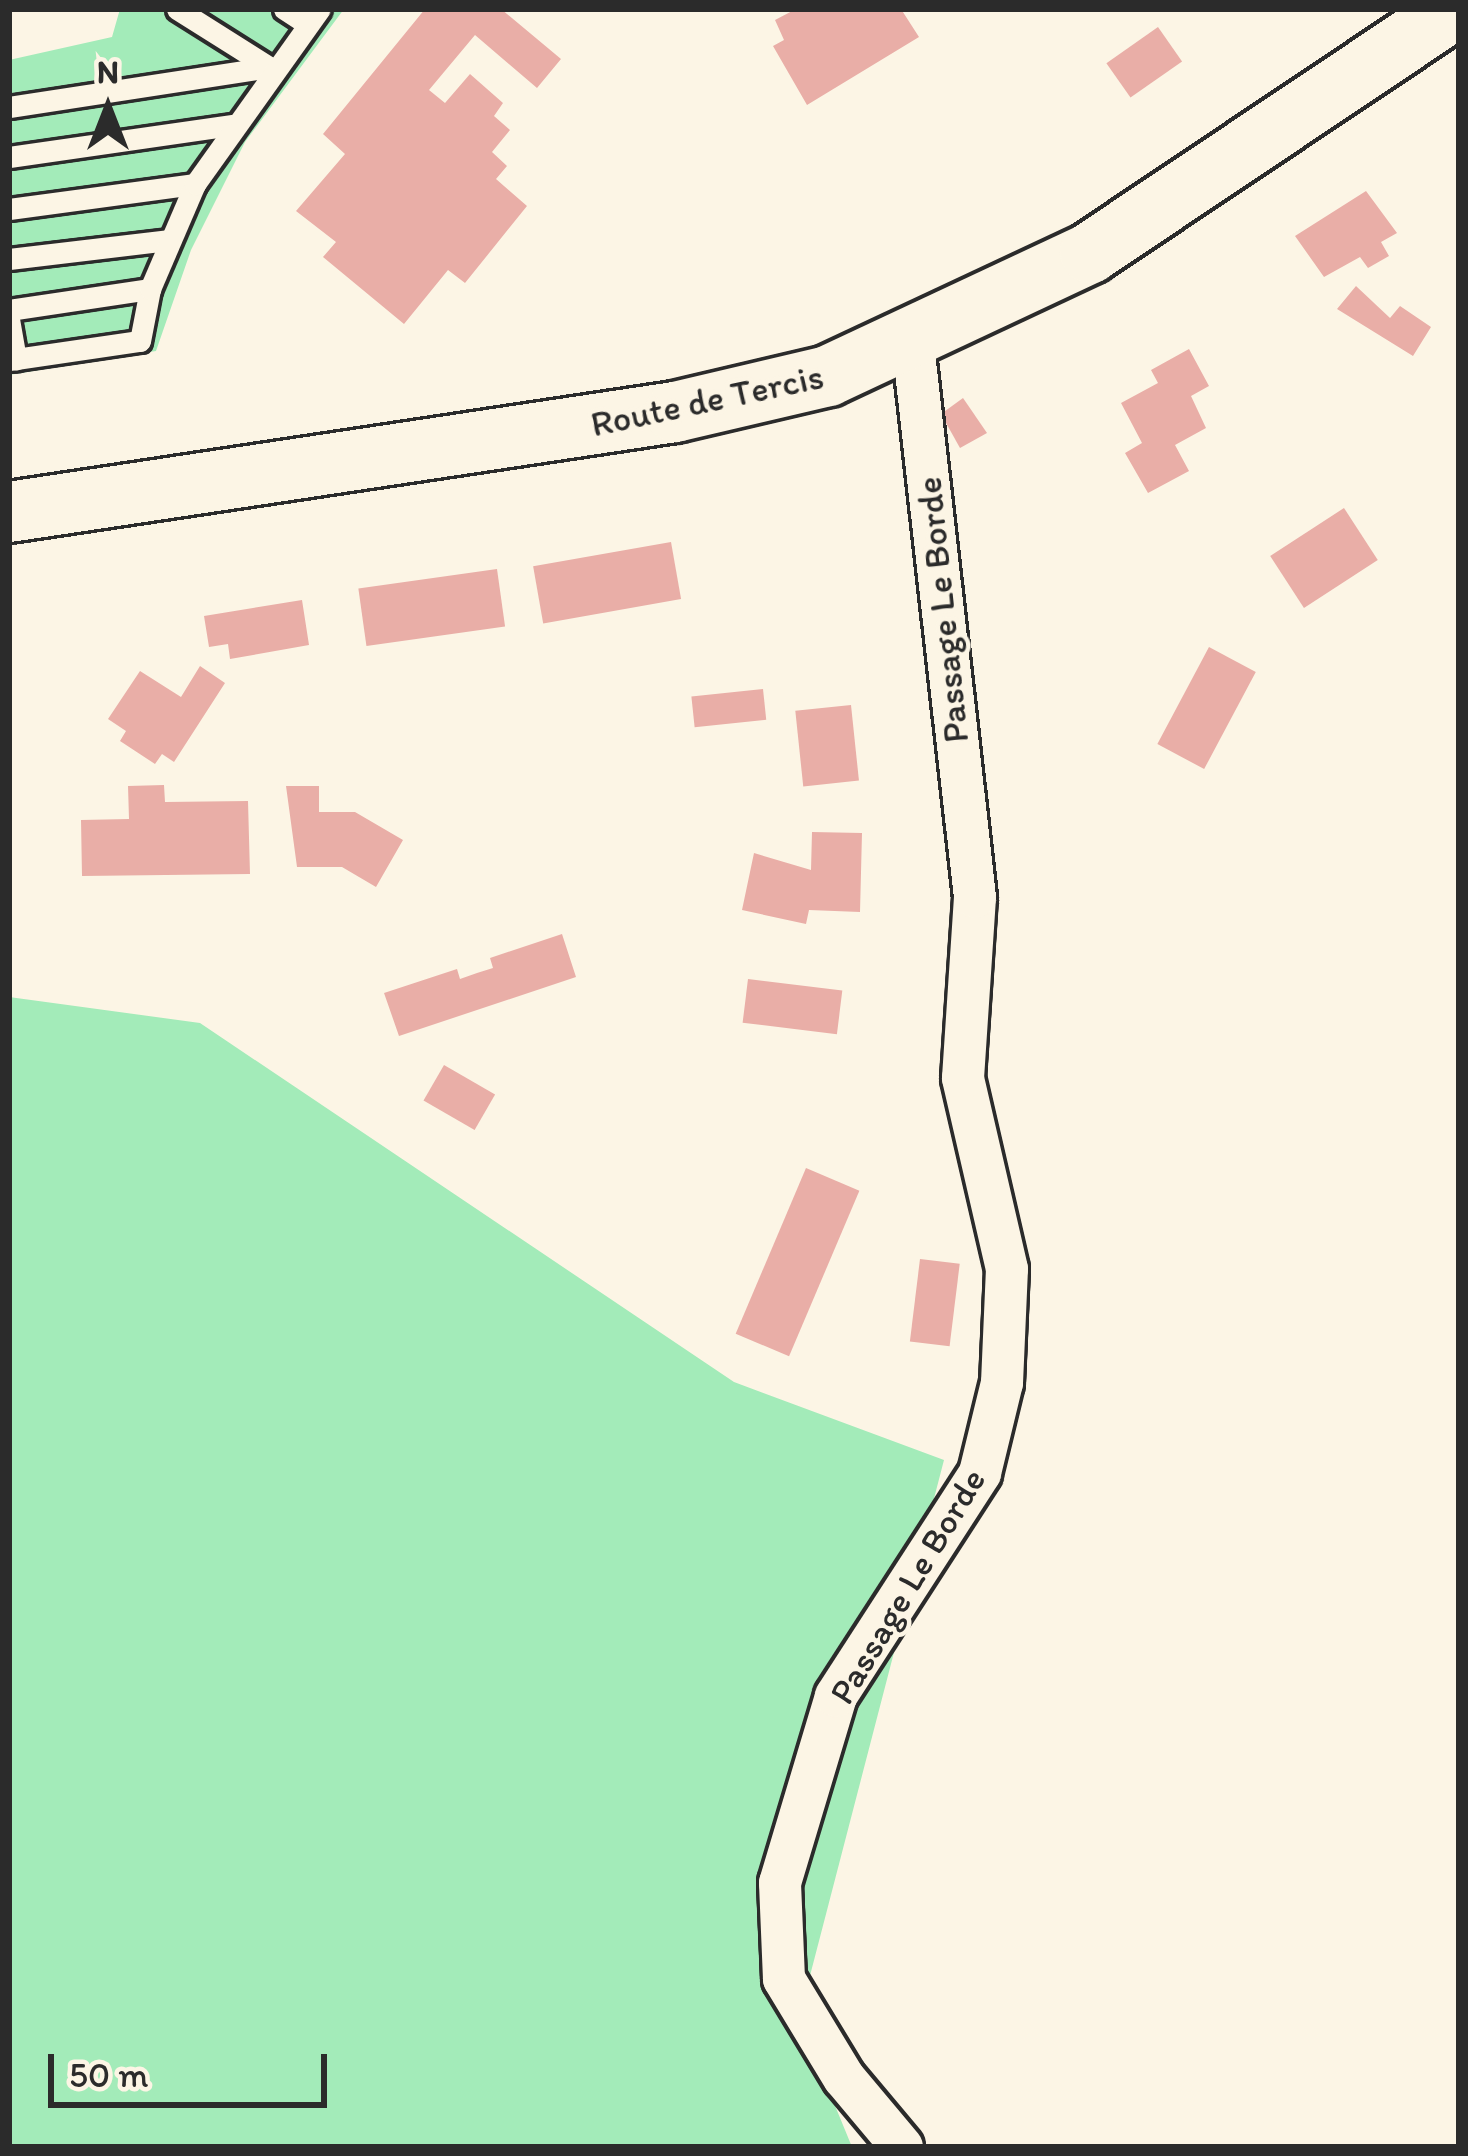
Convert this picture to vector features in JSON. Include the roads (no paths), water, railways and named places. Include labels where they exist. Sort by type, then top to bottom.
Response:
[{"type":"main road","name":"Route de Tercis","points":[[9,512],[676,412],[829,376],[913,344],[1090,253],[1454,9]]},
{"type":"street","name":"Passage Le Borde","points":[[902,2147],[844,2078],[784,1979],[780,1883],[836,1696],[980,1473],[1002,1383],[1007,1269],[963,1078],[975,897],[913,344]]},
{"type":"lane","points":[[177,9],[269,68]]},
{"type":"lane","points":[[9,319],[12,360],[140,341],[150,290],[195,184],[269,68],[313,17],[284,9]]},
{"type":"lane","points":[[9,106],[269,68]]},
{"type":"lane","points":[[9,157],[231,125]]},
{"type":"lane","points":[[9,208],[195,184]]},
{"type":"lane","points":[[9,259],[168,240]]},
{"type":"lane","points":[[9,310],[150,290]]}]
